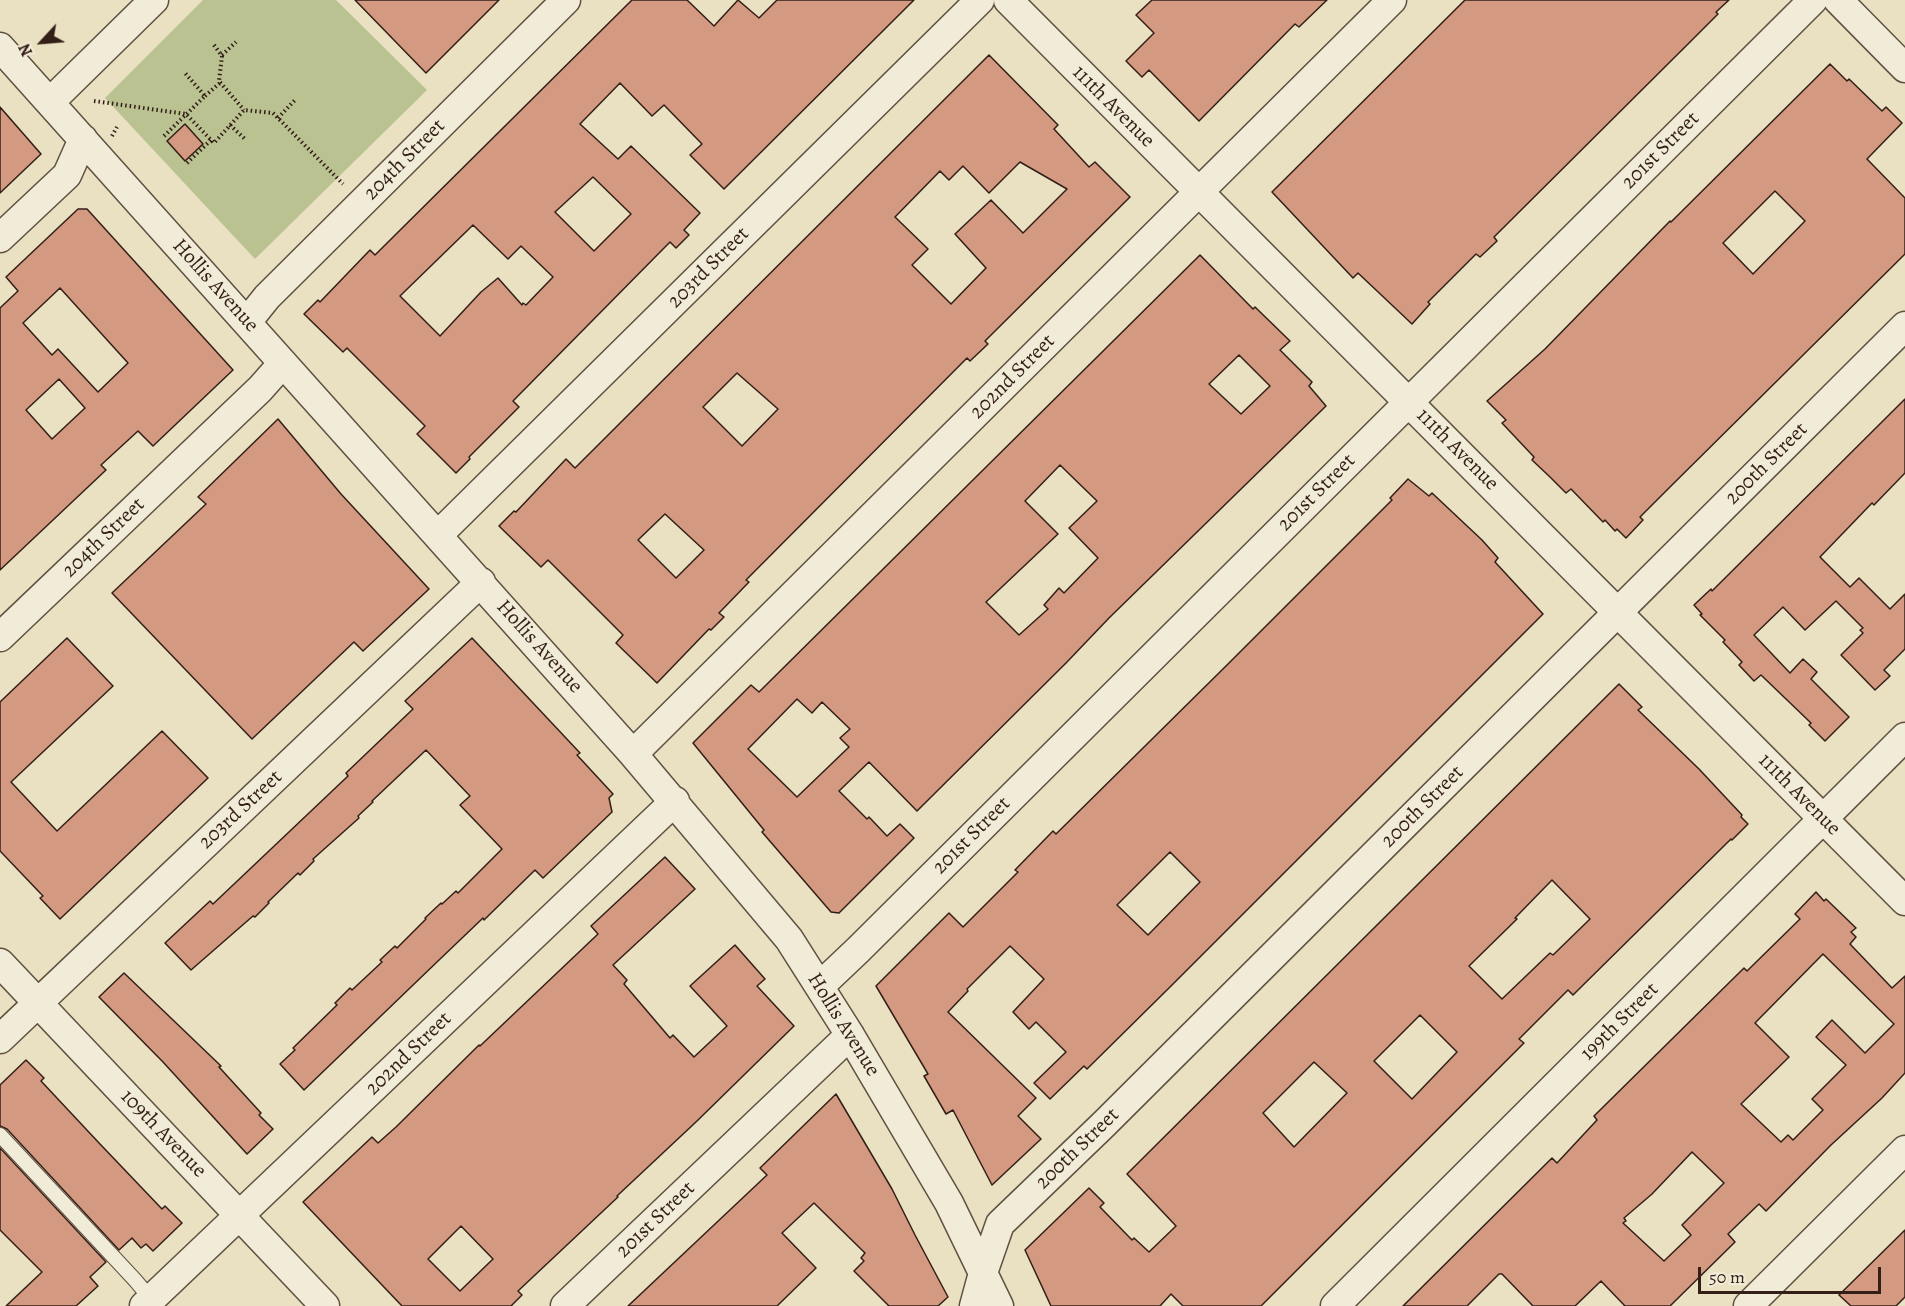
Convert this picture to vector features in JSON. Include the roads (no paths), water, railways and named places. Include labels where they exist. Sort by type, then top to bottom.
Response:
[{"type":"street","points":[[50,102],[154,0]]},
{"type":"street","name":"204th Street","points":[[247,322],[267,297],[567,0]]},
{"type":"street","name":"203rd Street","points":[[438,535],[468,508],[980,0]]},
{"type":"street","name":"111th Avenue","points":[[1008,0],[1905,901]]},
{"type":"street","name":"202nd Street","points":[[633,754],[1392,0]]},
{"type":"street","name":"201st Street","points":[[820,986],[1813,0]]},
{"type":"street","points":[[1838,0],[1905,68]]},
{"type":"street","name":"Hollis Avenue","points":[[0,47],[675,801],[789,939],[850,1035],[949,1203],[999,1306]]},
{"type":"street","points":[[0,238],[67,175],[83,139]]},
{"type":"street","name":"200th Street","points":[[974,1306],[1000,1224],[1103,1125],[1905,326]]},
{"type":"street","name":"204th Street","points":[[0,637],[260,389],[284,363]]},
{"type":"street","name":"203rd Street","points":[[0,1039],[481,582]]},
{"type":"street","name":"199th Street","points":[[1335,1306],[1905,738]]},
{"type":"street","name":"202nd Street","points":[[147,1303],[675,801]]},
{"type":"street","name":"109th Avenue","points":[[0,963],[325,1306]]},
{"type":"street","name":"201st Street","points":[[565,1306],[850,1035]]},
{"type":"street","points":[[1748,1306],[1905,1150]]},
{"type":"lane","points":[[0,1135],[128,1272],[147,1303]]}]
